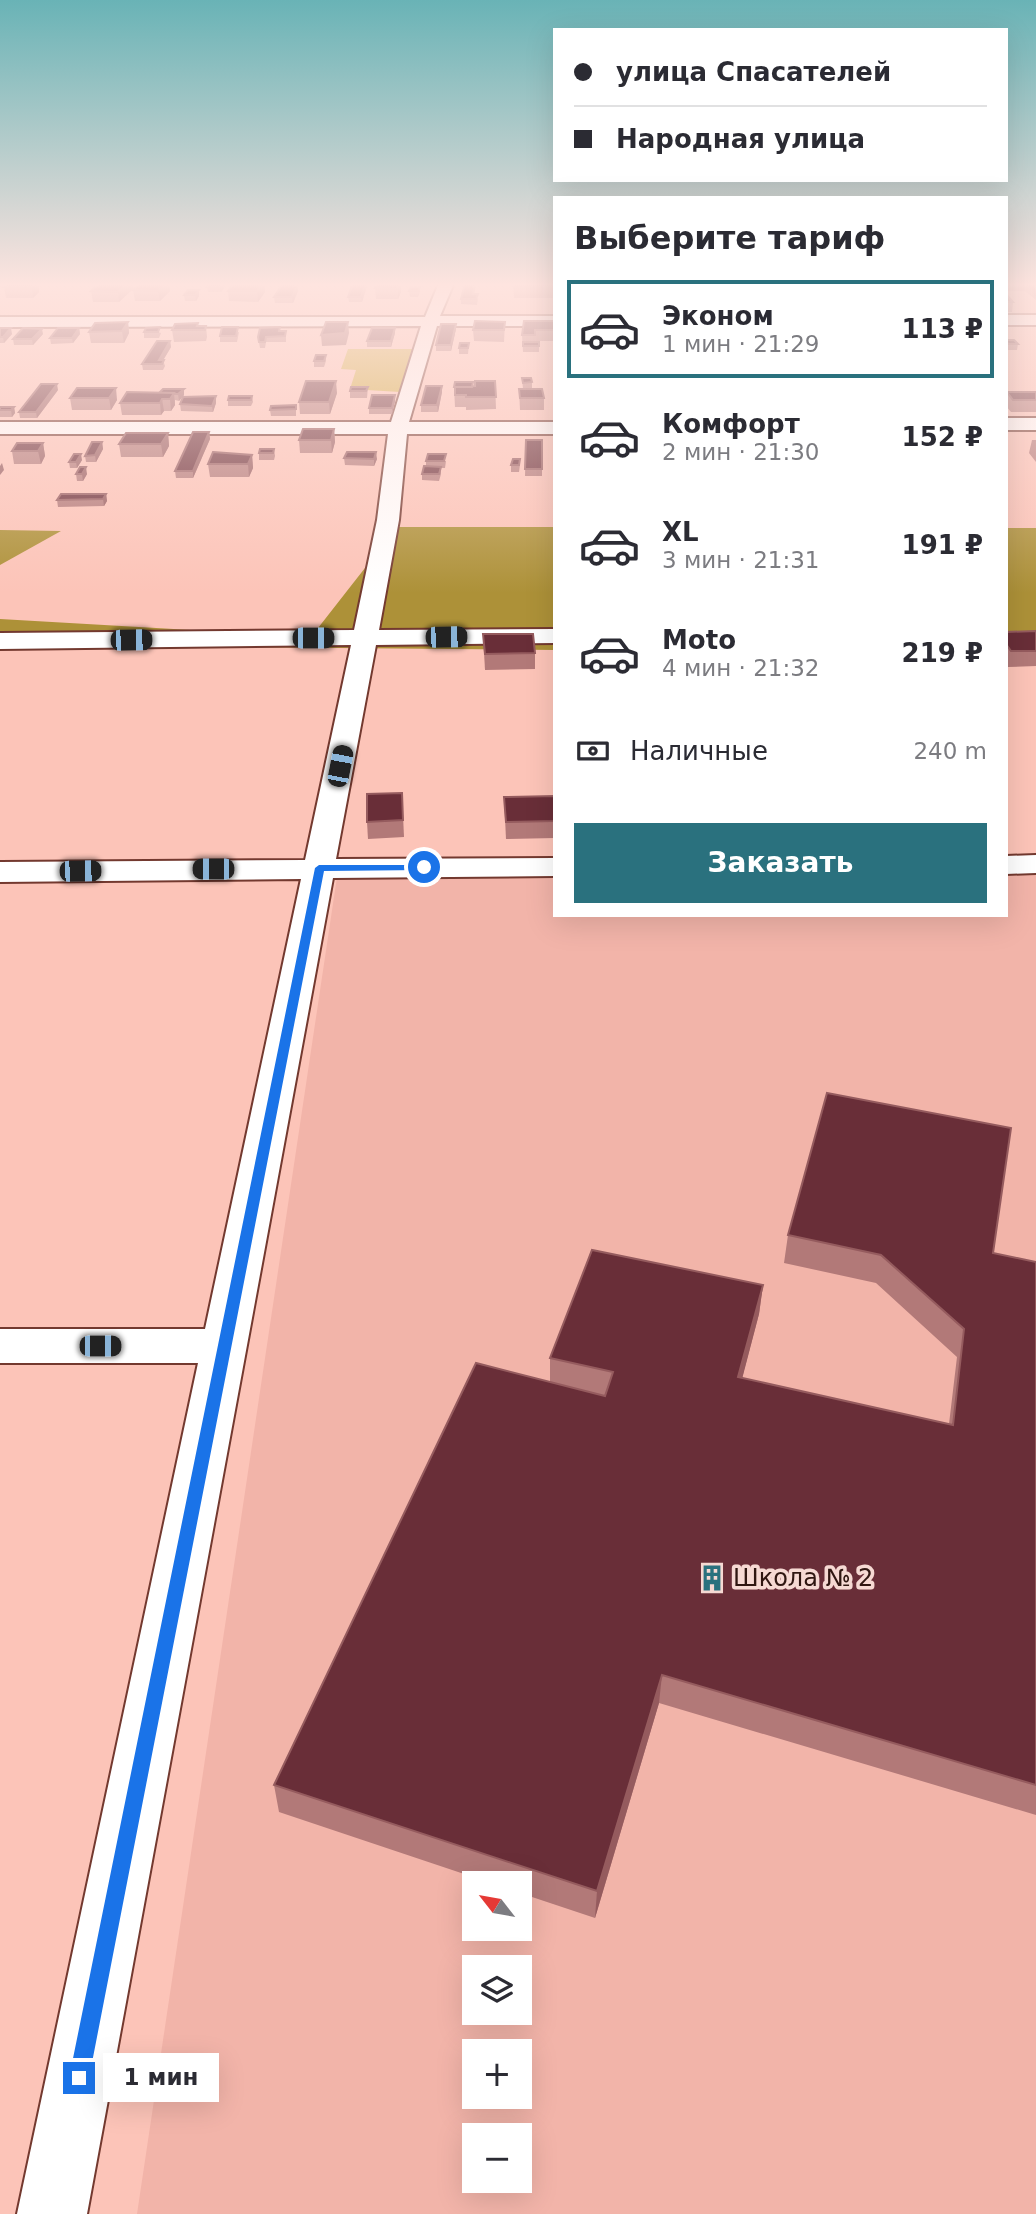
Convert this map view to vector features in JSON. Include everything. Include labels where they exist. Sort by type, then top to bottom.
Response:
[{"type":"street","points":[[52,2214],[388,520],[398,429],[411,386]]},
{"type":"street","points":[[1008,424],[1036,424]]},
{"type":"street","points":[[0,428],[553,428]]},
{"type":"street","points":[[0,641],[553,636]]},
{"type":"street","points":[[1008,864],[1036,864]]},
{"type":"street","points":[[0,872],[553,867]]},
{"type":"street","points":[[0,1346],[224,1346]]},
{"type":"shaded area","points":[[351,386],[402,386],[400,392],[350,389]]},
{"type":"shaded area","points":[[397,527],[553,527],[553,650],[0,645],[0,619],[311,637]]},
{"type":"shaded area","points":[[1008,528],[1036,528],[1036,654],[1008,654]]},
{"type":"shaded area","points":[[0,530],[61,531],[0,565]]},
{"type":"shaded area","points":[[1008,873],[1036,873],[1036,2214],[137,2214],[337,877],[553,875],[553,917],[1008,917]]},
{"type":"building","points":[[39,386],[55,386],[36,412],[19,412]]},
{"type":"building","points":[[304,386],[334,386],[329,402],[299,402]]},
{"type":"building","points":[[426,386],[442,386],[437,405],[421,405]]},
{"type":"building","points":[[495,386],[496,397],[455,395],[455,387]]},
{"type":"building","points":[[351,387],[368,387],[366,391],[350,391]]},
{"type":"building","points":[[77,388],[116,388],[109,398],[70,398]]},
{"type":"building","points":[[163,389],[184,389],[178,394],[159,393]]},
{"type":"building","points":[[519,389],[542,389],[544,398],[520,398]]},
{"type":"building","points":[[127,392],[174,393],[170,399],[162,399],[160,403],[120,403]]},
{"type":"building","points":[[1008,392],[1036,392],[1036,400],[1013,400]]},
{"type":"building","points":[[372,395],[395,395],[392,408],[369,408]]},
{"type":"building","points":[[216,396],[212,406],[180,404],[183,397]]},
{"type":"building","points":[[229,396],[252,396],[251,400],[228,400]]},
{"type":"building","points":[[296,405],[296,409],[270,410],[271,406]]},
{"type":"building","points":[[0,407],[14,407],[11,410],[0,410]]},
{"type":"building","points":[[303,429],[334,429],[331,440],[299,440]]},
{"type":"building","points":[[193,432],[209,432],[193,471],[175,471]]},
{"type":"building","points":[[126,433],[168,433],[161,444],[119,444]]},
{"type":"building","points":[[526,440],[542,440],[542,469],[525,469]]},
{"type":"building","points":[[92,442],[102,442],[95,455],[85,456]]},
{"type":"building","points":[[17,443],[43,443],[38,451],[12,451]]},
{"type":"building","points":[[260,449],[274,449],[273,453],[259,453]]},
{"type":"building","points":[[213,452],[252,455],[248,464],[208,464]]},
{"type":"building","points":[[347,452],[376,452],[374,459],[344,458]]},
{"type":"building","points":[[74,454],[81,454],[76,462],[69,462]]},
{"type":"building","points":[[428,454],[446,454],[444,461],[426,461]]},
{"type":"building","points":[[513,459],[520,459],[519,465],[511,465]]},
{"type":"building","points":[[424,466],[441,467],[439,474],[422,474]]},
{"type":"building","points":[[80,467],[86,467],[82,474],[76,474]]},
{"type":"building","points":[[61,494],[106,494],[103,499],[57,500]]},
{"type":"building","points":[[1036,631],[1036,651],[1011,651],[1008,647],[1008,632]]},
{"type":"building","points":[[483,634],[533,634],[535,653],[485,654]]},
{"type":"building","points":[[402,793],[403,820],[367,822],[367,794]]},
{"type":"building","points":[[553,796],[553,821],[506,822],[504,797]]},
{"type":"building","name":"Школа № 2","points":[[827,1093],[1011,1128],[993,1253],[1036,1262],[1036,1785],[662,1675],[597,1891],[274,1785],[476,1363],[605,1396],[613,1372],[550,1358],[592,1250],[763,1285],[738,1377],[953,1425],[964,1329],[881,1255],[788,1235]]},
{"type":"place","name":"Школа № 2","points":[[712,1578]]},
{"type":"route","points":[[79,2078],[319,868],[424,867]]}]
